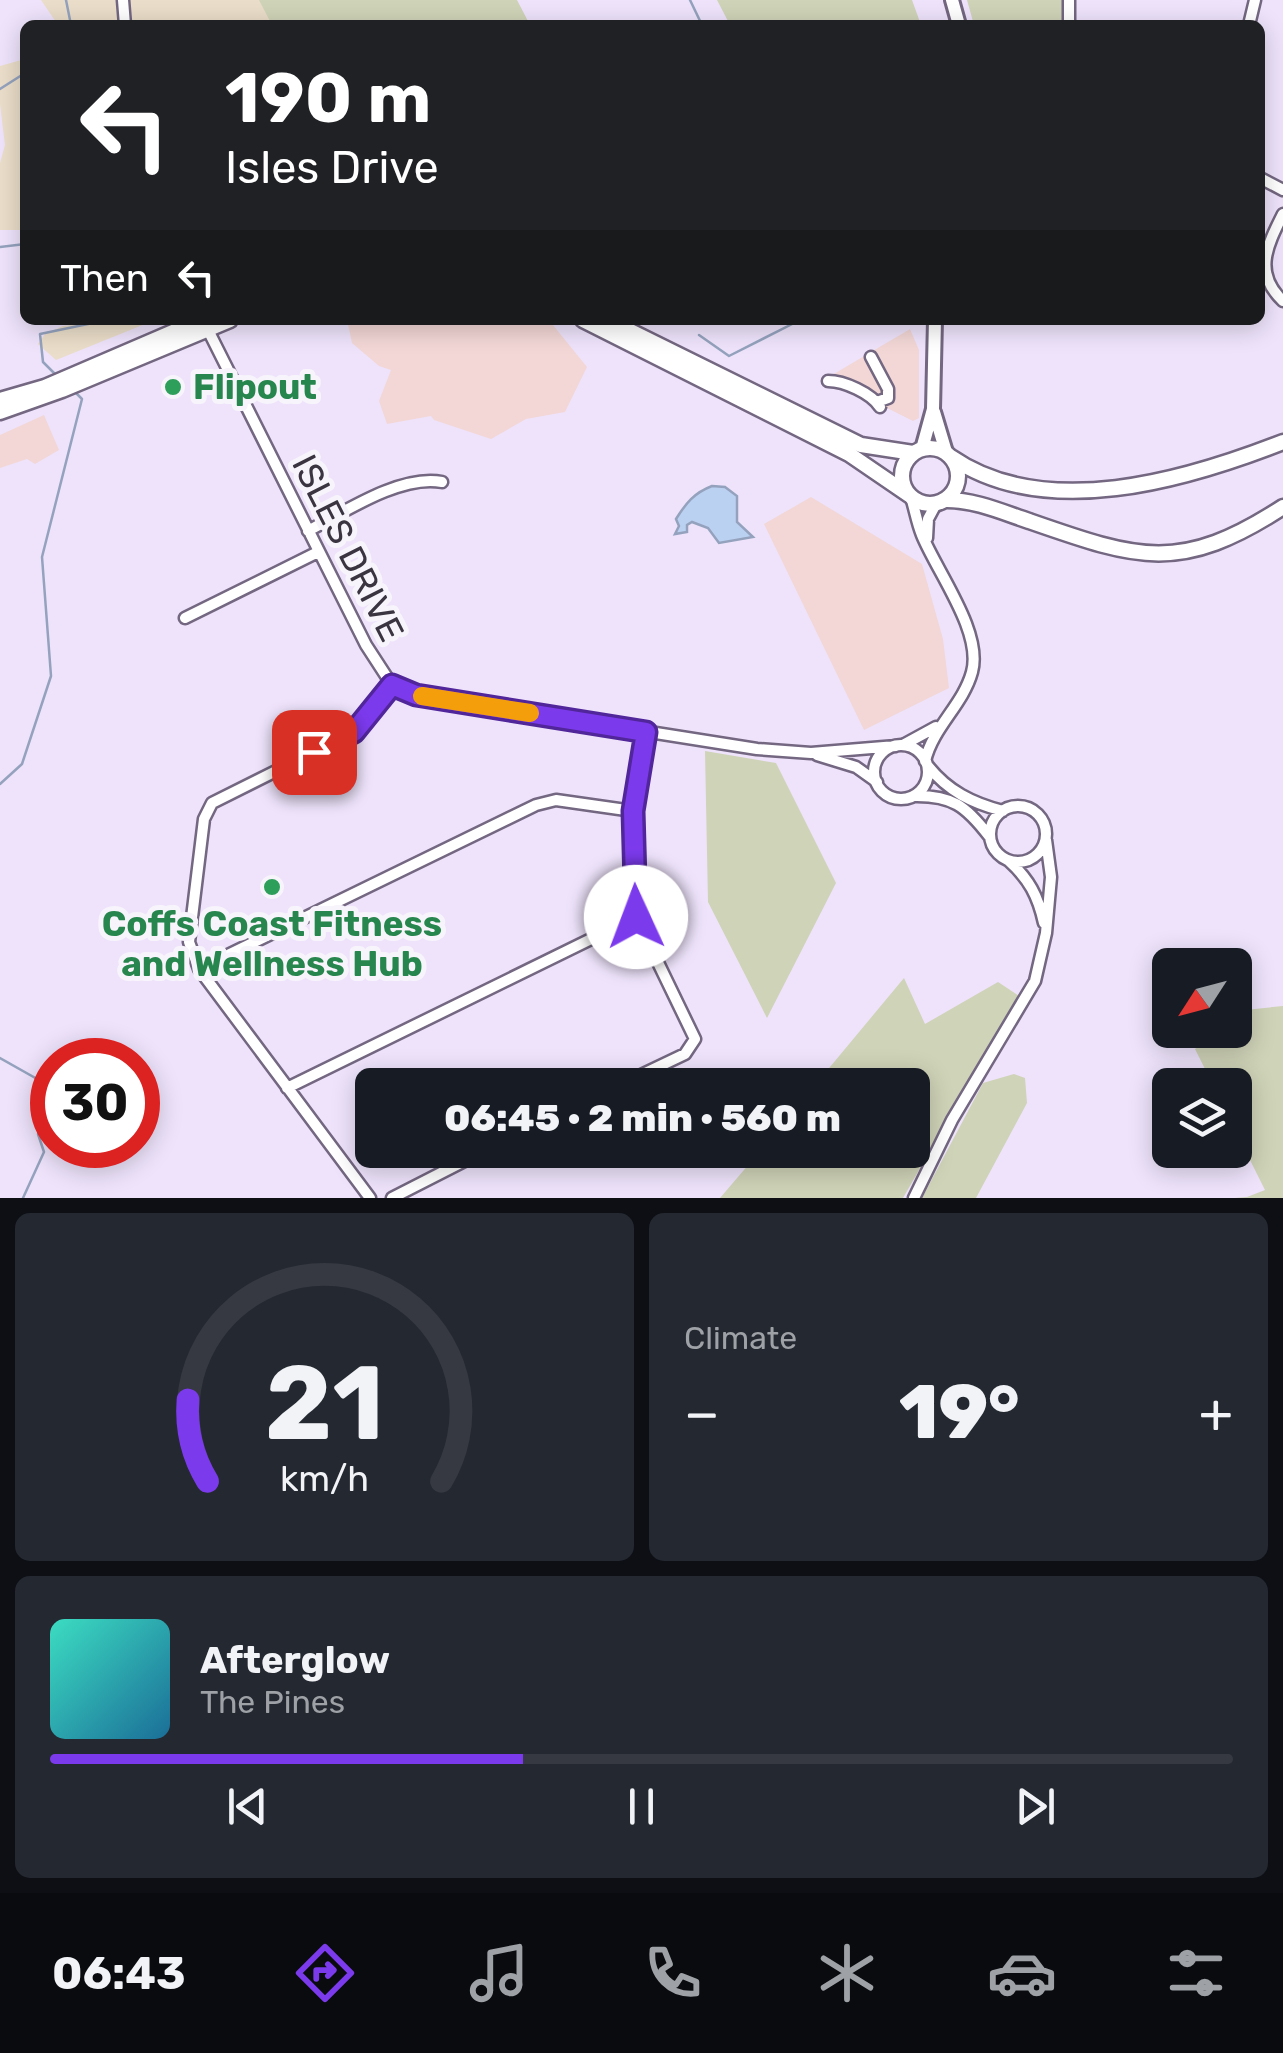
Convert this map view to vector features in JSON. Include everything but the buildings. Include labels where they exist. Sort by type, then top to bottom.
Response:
[{"type":"highway","points":[[75,379],[180,325]]},
{"type":"highway","points":[[0,412],[199,325]]},
{"type":"highway","points":[[593,325],[849,454],[927,505],[962,500],[1095,544],[1175,555],[1234,537],[1283,508]]},
{"type":"highway","points":[[618,325],[861,445],[918,451],[932,448],[966,467],[1011,484],[1054,490],[1100,489],[1181,476],[1283,442]]},
{"type":"highway","points":[[0,400],[58,386]]},
{"type":"highway","points":[[910,496],[902,479],[903,469],[918,451]]},
{"type":"highway","points":[[942,502],[958,484],[959,474],[948,454]]},
{"type":"main road","points":[[918,451],[933,410],[935,325]]},
{"type":"main road","points":[[933,410],[948,454]]},
{"type":"street","points":[[1265,259],[1283,214]]},
{"type":"street","points":[[1265,267],[1269,284],[1283,300]]},
{"type":"street","name":"ISLES DRIVE","points":[[205,325],[318,552],[378,667],[392,685],[416,695],[756,749],[812,753]]},
{"type":"street","points":[[828,381],[838,382],[879,405],[888,398],[888,389],[871,357]]},
{"type":"street","points":[[308,531],[377,495],[429,480],[442,482]]},
{"type":"street","points":[[910,496],[929,548],[972,638],[973,670],[961,697],[929,744],[924,785],[913,796]]},
{"type":"street","points":[[929,548],[926,528],[942,502]]},
{"type":"street","points":[[185,618],[318,552]]},
{"type":"street","points":[[370,1198],[199,970],[189,942],[208,808],[220,797],[354,732],[392,685]]},
{"type":"street","points":[[876,782],[876,762],[886,750],[924,735],[944,720]]},
{"type":"street","points":[[646,732],[633,811],[636,917],[695,1039],[685,1054],[656,1068]]},
{"type":"street","points":[[812,753],[899,746],[916,750],[942,783],[976,804],[1002,811],[1022,806],[1036,812],[1045,825],[1051,877],[1046,933],[1035,981],[952,1120],[914,1198]]},
{"type":"street","points":[[812,753],[856,767],[892,797],[939,795],[971,814],[996,851],[1027,877],[1046,933]]},
{"type":"street","points":[[199,970],[536,805],[556,800],[633,811]]},
{"type":"street","points":[[990,837],[993,822],[1002,811]]},
{"type":"street","points":[[1008,861],[1034,858],[1046,840]]},
{"type":"street","points":[[287,1088],[636,917]]},
{"type":"street","points":[[392,1198],[451,1168]]},
{"type":"shaded area","points":[[41,0],[504,0],[514,20],[55,20]]},
{"type":"shaded area","points":[[20,60],[20,230],[0,230],[0,163],[5,145],[0,66]]},
{"type":"shaded area","points":[[143,325],[56,360],[38,344],[45,334],[63,326]]},
{"type":"shaded area","points":[[348,325],[553,325],[587,367],[565,412],[526,419],[491,439],[431,416],[387,424],[379,401],[391,370],[379,366],[352,343]]},
{"type":"shaded area","points":[[910,329],[919,350],[919,418],[913,421],[827,378]]},
{"type":"shaded area","points":[[44,415],[59,450],[35,464],[27,459],[0,468],[0,435]]},
{"type":"shaded area","points":[[811,497],[922,564],[943,639],[949,688],[864,730],[764,524]]},
{"type":"green space","points":[[259,0],[517,0],[527,20],[269,20]]},
{"type":"green space","points":[[717,0],[912,0],[919,20],[727,20]]},
{"type":"green space","points":[[967,0],[1062,0],[1062,20],[973,20]]},
{"type":"green space","points":[[705,751],[776,763],[836,883],[767,1018],[708,902]]},
{"type":"green space","points":[[904,978],[925,1024],[998,982],[1019,996],[930,1151],[930,1068],[829,1068]]},
{"type":"green space","points":[[1283,1006],[1283,1198],[1235,1198],[1265,1190],[1252,1164],[1252,1068],[1204,1068],[1195,1049],[1252,1048],[1252,1009]]},
{"type":"green space","points":[[1014,1074],[1025,1078],[1027,1103],[976,1198],[922,1198],[983,1083]]},
{"type":"green space","points":[[746,1168],[920,1168],[903,1198],[720,1198]]},
{"type":"water","points":[[712,486],[725,487],[737,496],[737,522],[753,537],[719,543],[708,528],[692,522],[687,525],[687,532],[675,534],[679,526],[676,519],[683,508],[695,495]]},
{"type":"waterway","points":[[66,0],[70,20]]},
{"type":"waterway","points":[[690,0],[700,20]]},
{"type":"waterway","points":[[0,89],[20,76]]},
{"type":"waterway","points":[[0,247],[20,245]]},
{"type":"waterway","points":[[55,374],[43,362],[40,334],[83,325]]},
{"type":"waterway","points":[[699,335],[729,356],[790,325]]},
{"type":"waterway","points":[[0,784],[22,764],[51,676],[42,557],[82,399],[76,393]]},
{"type":"waterway","points":[[0,1058],[46,1084],[52,1105],[38,1134],[44,1152],[23,1198]]},
{"type":"slow traffic","points":[[422,696],[530,713]]},
{"type":"place","name":"Flipout","points":[[173,387]]},
{"type":"place","name":"Coffs Coast Fitness and Wellness Hub","points":[[272,887]]},
{"type":"route","points":[[314,752],[361,726],[392,685],[416,695],[646,732],[633,811],[636,917]]}]
